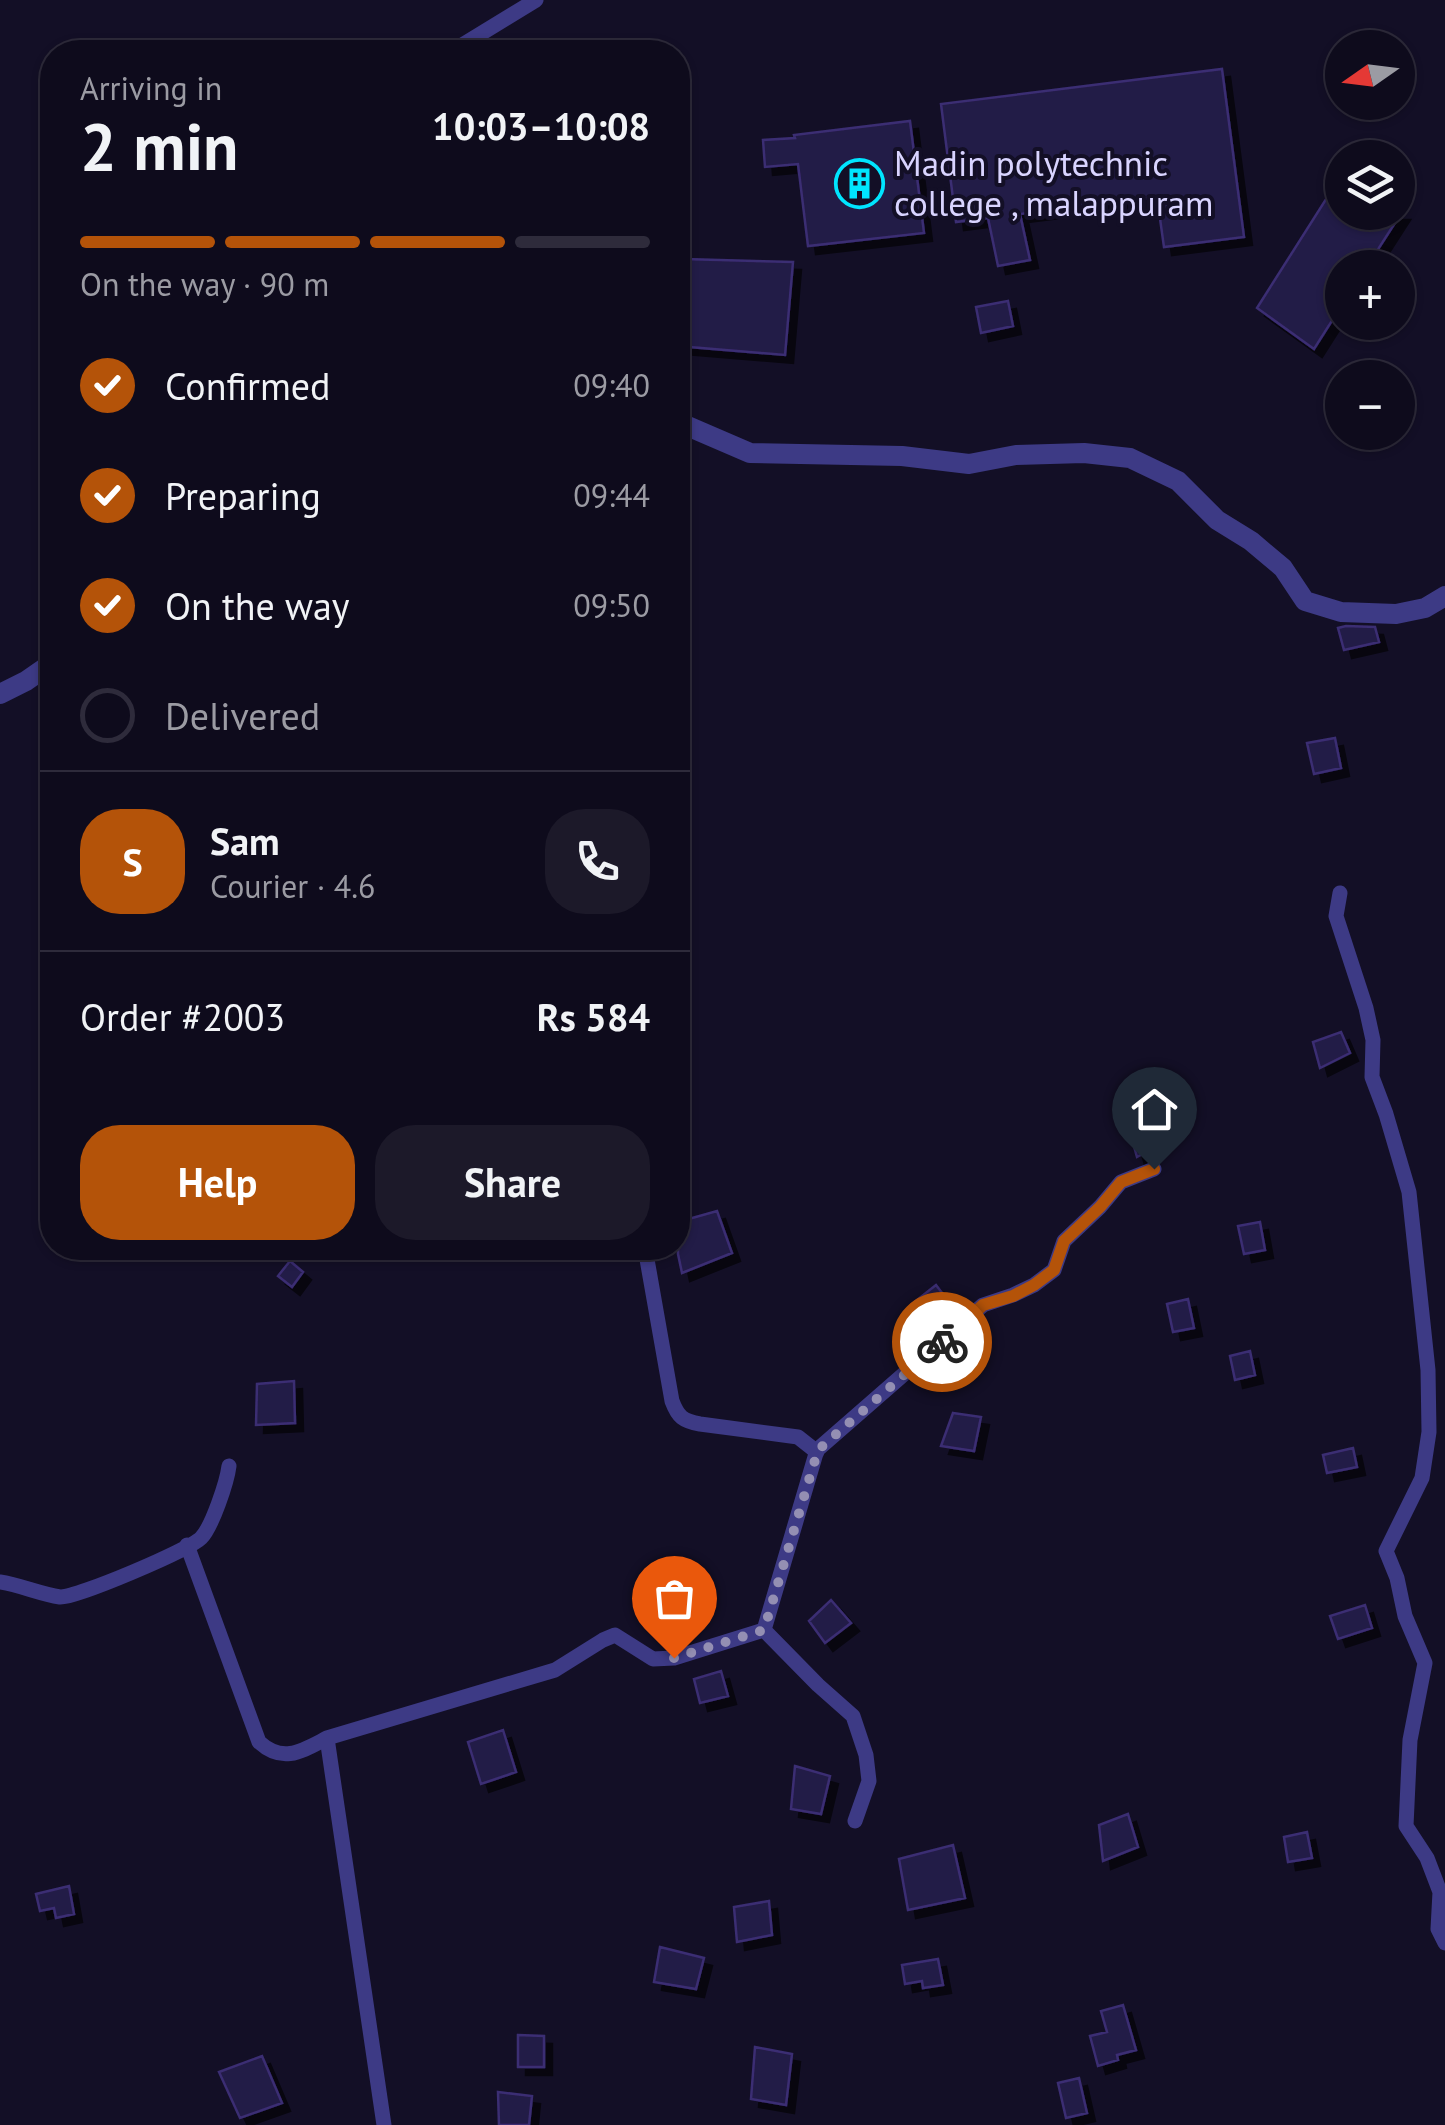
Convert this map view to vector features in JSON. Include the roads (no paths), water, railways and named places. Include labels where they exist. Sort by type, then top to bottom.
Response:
[{"type":"street","points":[[471,40],[536,0]]},
{"type":"street","points":[[690,427],[750,453],[902,456],[970,464],[1016,455],[1067,453],[1130,458],[1178,481],[1217,520],[1283,568],[1305,601],[1341,612],[1396,614],[1425,608],[1445,596]]},
{"type":"street","points":[[0,694],[40,671]]},
{"type":"street","points":[[1340,893],[1336,916],[1366,1008],[1373,1040],[1372,1077],[1408,1192],[1424,1323],[1429,1432],[1422,1478],[1386,1552],[1397,1578],[1405,1616],[1425,1662],[1410,1740],[1406,1826],[1427,1858],[1440,1892],[1438,1929],[1445,1943]]},
{"type":"street","points":[[764,1630],[817,1452],[983,1305],[1013,1296],[1054,1270],[1064,1241],[1121,1182],[1154,1169]]},
{"type":"street","points":[[647,1260],[677,1415],[686,1422],[798,1437],[817,1452]]},
{"type":"street","points":[[0,1582],[62,1597],[100,1586],[187,1545],[202,1537],[226,1486],[228,1466]]},
{"type":"street","points":[[187,1545],[260,1742],[270,1752],[282,1756],[327,1738],[555,1670],[616,1635],[653,1659],[674,1658],[764,1630]]},
{"type":"street","points":[[764,1630],[853,1716],[866,1754],[869,1781],[855,1821]]},
{"type":"street","points":[[327,1738],[384,2125]]},
{"type":"place","name":"Madin polytechnic college , malappuram","points":[[859,184]]}]
